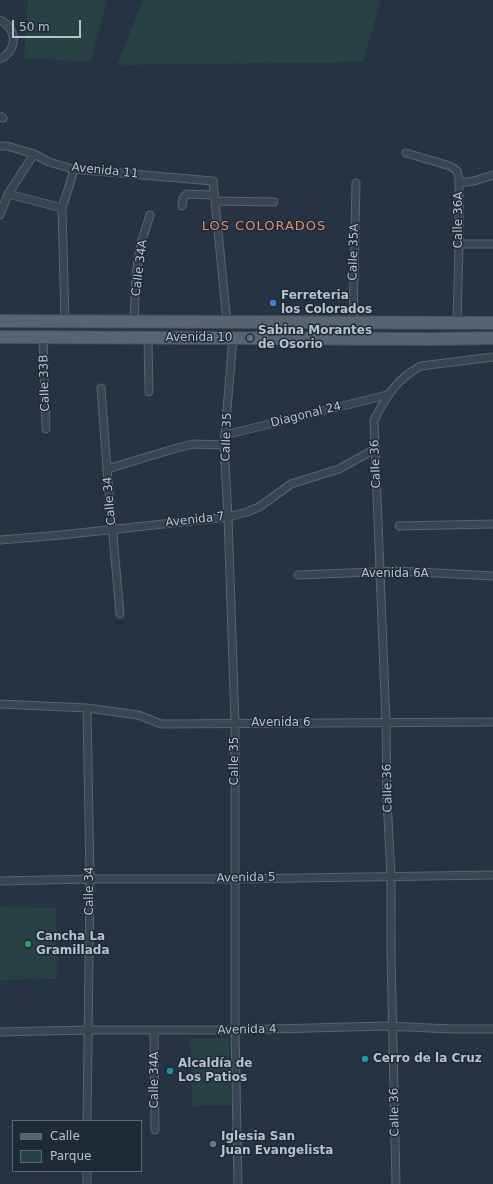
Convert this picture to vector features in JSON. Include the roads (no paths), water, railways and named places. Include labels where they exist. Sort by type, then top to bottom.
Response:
[{"type":"main road","name":"Avenida 10","points":[[0,321],[493,323]]},
{"type":"main road","name":"Avenida 10","points":[[0,337],[493,338]]},
{"type":"street","points":[[0,20],[8,25],[13,37],[13,44],[5,57],[0,59]]},
{"type":"street","name":"Avenida 11","points":[[0,146],[7,146],[34,154],[49,162],[73,169],[213,181],[214,198]]},
{"type":"street","name":"Calle 36A","points":[[406,152],[450,166],[457,172],[459,178],[457,323]]},
{"type":"street","points":[[0,215],[8,194],[34,154]]},
{"type":"street","points":[[65,321],[62,208],[72,177],[73,169]]},
{"type":"street","points":[[459,183],[474,181],[493,175]]},
{"type":"street","name":"Calle 35A","points":[[353,322],[356,183]]},
{"type":"street","points":[[8,194],[62,208]]},
{"type":"street","points":[[182,206],[183,198],[187,194],[214,198],[274,202]]},
{"type":"street","points":[[214,198],[227,322]]},
{"type":"street","name":"Calle 34A","points":[[134,321],[136,274],[141,243],[150,215]]},
{"type":"street","points":[[459,244],[493,244]]},
{"type":"street","name":"Calle 33B","points":[[43,338],[46,429]]},
{"type":"street","points":[[148,338],[149,392]]},
{"type":"street","name":"Calle 35","points":[[233,338],[224,445],[235,723],[235,1030],[238,1184]]},
{"type":"street","name":"Calle 36","points":[[396,1184],[392,1026],[391,876],[387,800],[381,573],[374,420],[387,395],[411,371],[421,366],[493,357]]},
{"type":"street","name":"Calle 34","points":[[101,388],[120,614]]},
{"type":"street","name":"Diagonal 24","points":[[225,435],[387,395]]},
{"type":"street","points":[[107,469],[193,444],[224,445]]},
{"type":"street","name":"Avenida 7","points":[[0,540],[228,517],[247,512],[291,484],[339,469],[375,449]]},
{"type":"street","points":[[399,526],[493,524]]},
{"type":"street","name":"Avenida 6A","points":[[298,575],[398,572],[493,576]]},
{"type":"street","name":"Avenida 6","points":[[0,704],[87,708],[138,714],[161,724],[493,722]]},
{"type":"street","name":"Calle 34","points":[[87,708],[90,879],[87,1120]]},
{"type":"street","name":"Avenida 5","points":[[0,881],[493,875]]},
{"type":"street","name":"Avenida 4","points":[[0,1032],[88,1030],[235,1030],[392,1026],[452,1029],[493,1029]]},
{"type":"street","name":"Calle 34A","points":[[154,1031],[155,1130]]},
{"type":"street","points":[[87,1172],[87,1184]]},
{"type":"place","name":"Ferreteria los Colorados","points":[[273,303]]},
{"type":"place","name":"Sabina Morantes de Osorio","points":[[250,338]]},
{"type":"place","name":"Cancha La Gramillada","points":[[28,944]]},
{"type":"place","name":"Cerro de la Cruz","points":[[365,1059]]},
{"type":"place","name":"Alcaldía de Los Patios","points":[[170,1071]]},
{"type":"place","name":"Iglesia San Juan Evangelista","points":[[213,1144]]},
{"type":"district","name":"LOS COLORADOS","points":[[264,227]]}]
